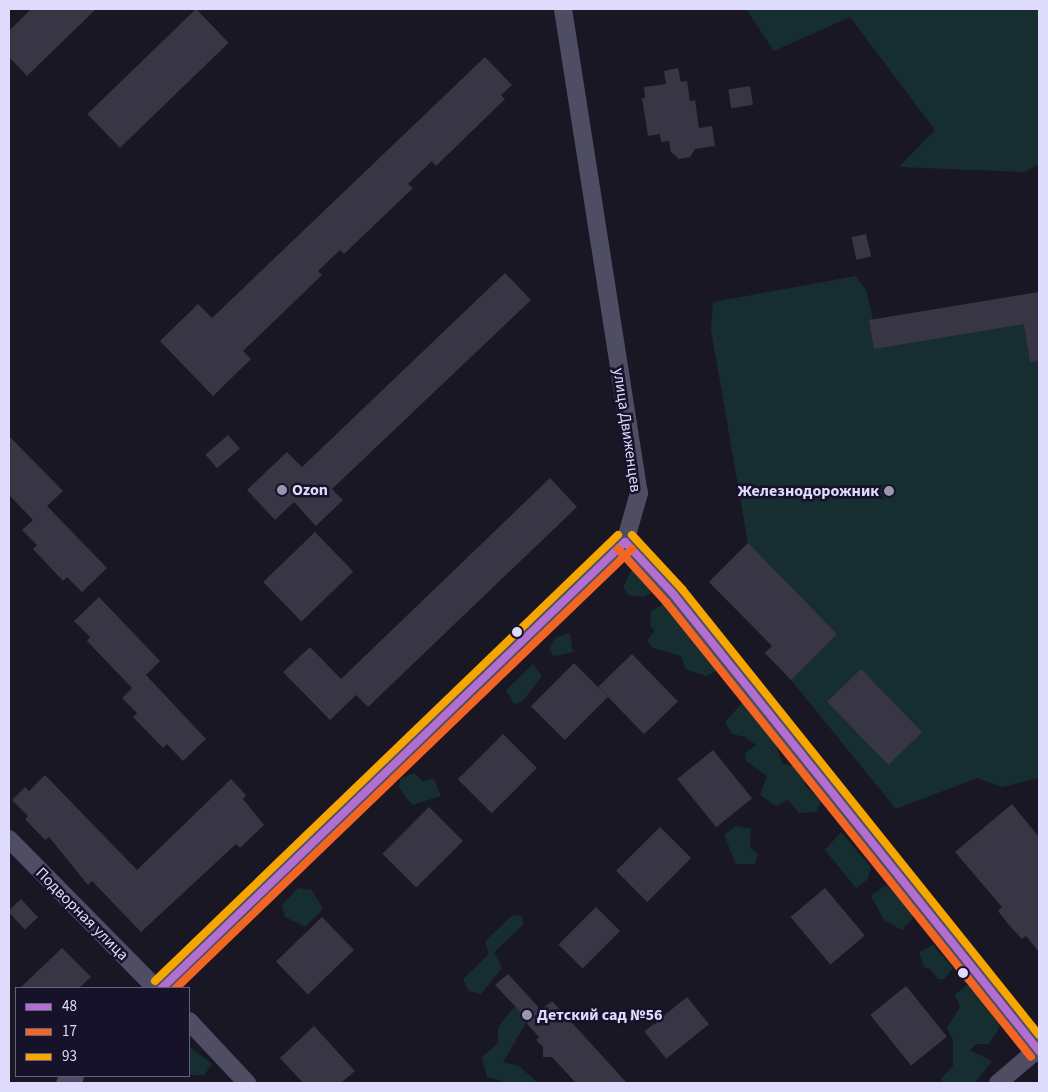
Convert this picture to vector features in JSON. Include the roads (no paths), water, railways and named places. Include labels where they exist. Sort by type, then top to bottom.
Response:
[{"type":"street","name":"улица Движенцев","points":[[563,9],[639,493],[625,542]]},
{"type":"street","points":[[163,987],[625,542],[674,595],[1039,1050],[998,1083]]},
{"type":"street","name":"Подворная улица","points":[[9,839],[155,987]]},
{"type":"street","points":[[190,1022],[247,1083]]},
{"type":"place","name":"Ozon","points":[[282,490]]},
{"type":"place","name":"Железнодорожник","points":[[889,491]]},
{"type":"place","name":"Детский сад №56","points":[[527,1015]]}]
